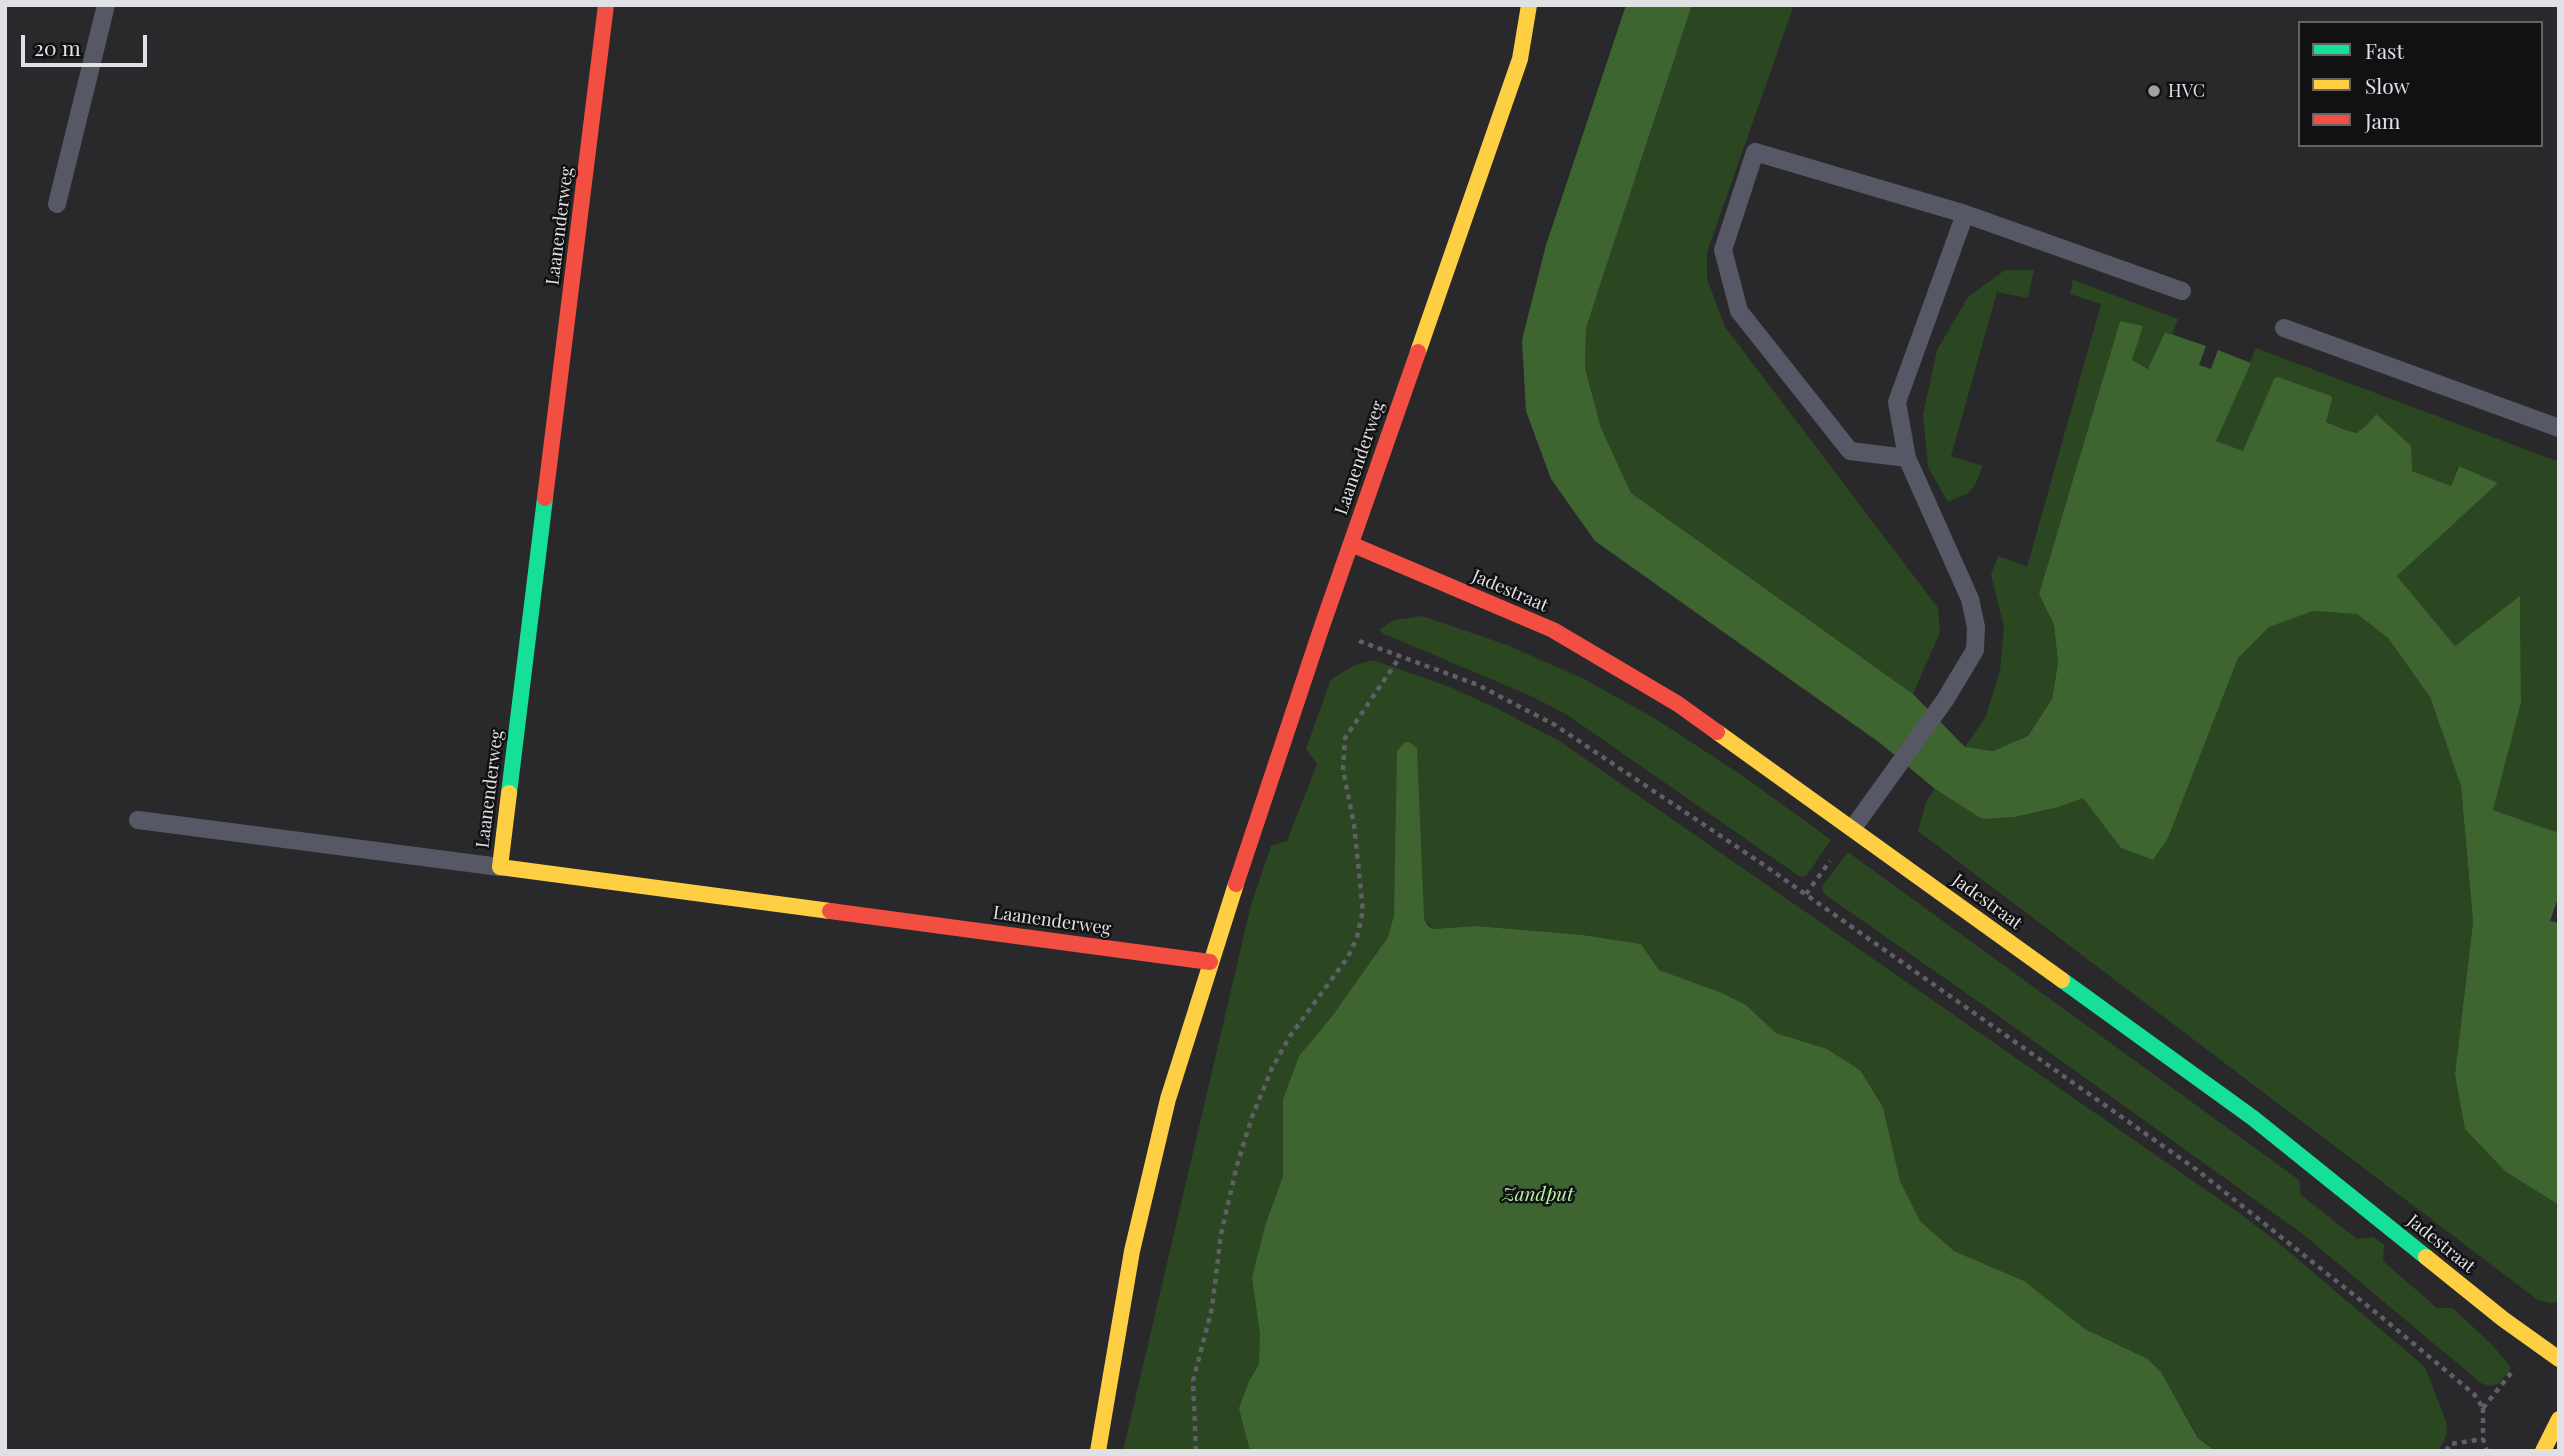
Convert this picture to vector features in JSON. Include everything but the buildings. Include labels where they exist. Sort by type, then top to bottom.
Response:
[{"type":"street","name":"Laanenderweg","points":[[606,5],[500,867],[1210,962]]},
{"type":"street","name":"Laanenderweg","points":[[1098,1451],[1132,1251],[1168,1099],[1210,962],[1322,626],[1520,59],[1529,5]]},
{"type":"street","name":"Jadestraat","points":[[1351,544],[1553,630],[1678,704],[2253,1118],[2503,1319],[2559,1359]]},
{"type":"street","points":[[2543,1451],[2559,1419]]},
{"type":"lane","points":[[57,204],[106,5]]},
{"type":"lane","points":[[1908,458],[1850,451],[1739,311],[1723,250],[1755,152],[1965,214],[2182,291]]},
{"type":"lane","points":[[1853,828],[1945,700],[1975,650],[1976,627],[1970,599],[1908,458],[1897,402],[1965,214]]},
{"type":"lane","points":[[2284,328],[2559,428]]},
{"type":"lane","points":[[138,820],[500,867]]},
{"type":"path","points":[[1322,626],[1478,685],[1555,725],[1761,863],[2197,1170],[2474,1394],[2483,1408],[2483,1439],[2487,1451]]},
{"type":"path","points":[[1196,1451],[1193,1381],[1212,1308],[1221,1234],[1237,1165],[1252,1117],[1272,1068],[1290,1036],[1348,957],[1357,937],[1363,911],[1354,824],[1343,770],[1345,738],[1399,657]]},
{"type":"path","points":[[2446,1451],[2450,1444],[2483,1439]]},
{"type":"shaded area","points":[[1692,5],[1794,5],[1707,252],[1707,279],[1725,327],[1938,608],[1940,632],[1913,694],[1631,493],[1601,428],[1585,368],[1586,328]]},
{"type":"shaded area","points":[[2005,270],[2034,270],[2028,298],[1997,292],[1951,456],[1983,466],[1975,485],[1968,493],[1948,502],[1928,467],[1923,415],[1937,350],[1968,297]]},
{"type":"shaded area","points":[[2073,280],[2178,319],[2172,334],[2165,332],[2149,369],[2132,361],[2142,327],[2120,321],[2039,594],[2054,625],[2058,663],[2052,699],[2028,736],[1993,751],[1965,747],[1986,716],[2000,671],[2004,627],[1991,575],[1998,556],[2027,567],[2101,304],[2070,294]]},
{"type":"shaded area","points":[[2256,348],[2559,462],[2559,833],[2493,810],[2521,703],[2520,597],[2455,646],[2397,576],[2498,483],[2458,466],[2451,486],[2412,471],[2376,414],[2356,433],[2345,430],[2326,422],[2332,399],[2274,379],[2243,452],[2216,441]]},
{"type":"shaded area","points":[[2313,611],[2357,614],[2388,638],[2430,697],[2461,786],[2473,922],[2455,1074],[2506,1172],[2559,1205],[2559,1302],[2538,1300],[1918,831],[1926,802],[1935,789],[1982,819],[2015,817],[2059,807],[2083,797],[2121,848],[2153,860],[2168,838],[2238,658],[2269,626]]},
{"type":"shaded area","points":[[1422,616],[1507,645],[1584,679],[1654,718],[1743,776],[1831,840],[1806,876],[1799,876],[1566,714],[1531,696],[1382,633],[1380,629],[1394,620]]},
{"type":"shaded area","points":[[1373,660],[1450,687],[1561,742],[2239,1213],[2425,1367],[2446,1421],[2444,1442],[2437,1451],[2215,1451],[2199,1438],[2161,1372],[2148,1359],[2085,1329],[2023,1281],[1954,1251],[1920,1221],[1900,1181],[1883,1107],[1860,1070],[1827,1049],[1776,1033],[1746,1005],[1720,992],[1659,970],[1641,944],[1583,935],[1476,926],[1433,929],[1424,919],[1394,915],[1388,937],[1333,1015],[1299,1056],[1283,1099],[1283,1176],[1266,1223],[1259,1364],[1249,1381],[1240,1408],[1250,1451],[1123,1451],[1251,905],[1271,846],[1287,841],[1317,764],[1306,749],[1330,682],[1355,665]]},
{"type":"shaded area","points":[[1848,852],[2299,1180],[2301,1195],[2357,1239],[2373,1237],[2384,1245],[2383,1261],[2437,1308],[2453,1308],[2493,1346],[2510,1366],[2510,1370],[2498,1384],[2489,1386],[2481,1383],[2304,1235],[1823,893],[1823,885]]},
{"type":"water","points":[[1626,5],[1692,5],[1586,328],[1585,368],[1601,428],[1631,493],[1913,694],[1965,747],[1993,751],[2028,736],[2052,699],[2058,663],[2054,625],[2039,594],[2120,321],[2143,326],[2132,360],[2148,369],[2165,332],[2206,346],[2199,365],[2211,369],[2218,350],[2251,363],[2216,441],[2243,451],[2274,379],[2278,377],[2331,396],[2326,422],[2345,430],[2356,433],[2376,414],[2411,446],[2412,471],[2451,486],[2459,466],[2498,483],[2397,576],[2455,646],[2520,596],[2521,703],[2493,810],[2559,833],[2559,895],[2550,921],[2559,923],[2559,1205],[2506,1172],[2465,1129],[2455,1074],[2473,922],[2461,786],[2430,697],[2388,638],[2357,614],[2313,611],[2269,627],[2238,658],[2168,838],[2153,860],[2121,848],[2083,798],[2059,807],[2015,817],[1982,819],[1935,789],[1880,743],[1595,541],[1551,479],[1526,411],[1522,340],[1546,245]]},
{"type":"water","name":"Zandput","points":[[1405,742],[1417,748],[1424,919],[1428,926],[1433,929],[1476,926],[1583,935],[1641,944],[1659,970],[1720,992],[1746,1005],[1776,1033],[1827,1049],[1860,1070],[1883,1107],[1900,1181],[1920,1221],[1954,1251],[2024,1281],[2085,1329],[2148,1359],[2161,1372],[2198,1438],[2215,1451],[1250,1451],[1239,1408],[1259,1364],[1260,1334],[1252,1277],[1266,1223],[1283,1176],[1283,1099],[1299,1056],[1333,1015],[1388,937],[1394,915],[1397,751]]},
{"type":"traffic: fast","points":[[509,793],[545,498]]},
{"type":"traffic: fast","points":[[2062,980],[2253,1118],[2426,1257]]},
{"type":"traffic: slow","points":[[1418,352],[1520,59],[1529,5]]},
{"type":"traffic: slow","points":[[1717,732],[2062,980]]},
{"type":"traffic: slow","points":[[509,793],[500,867],[830,911]]},
{"type":"traffic: slow","points":[[1098,1451],[1132,1251],[1168,1099],[1236,884]]},
{"type":"traffic: slow","points":[[2426,1257],[2503,1319],[2559,1359]]},
{"type":"traffic: slow","points":[[2543,1451],[2559,1419]]},
{"type":"traffic: jam","points":[[545,498],[606,5]]},
{"type":"traffic: jam","points":[[1236,884],[1322,626],[1418,352]]},
{"type":"traffic: jam","points":[[1351,544],[1553,630],[1678,704],[1717,732]]},
{"type":"traffic: jam","points":[[830,911],[1210,962]]},
{"type":"place","name":"HVC","points":[[2154,91]]}]
